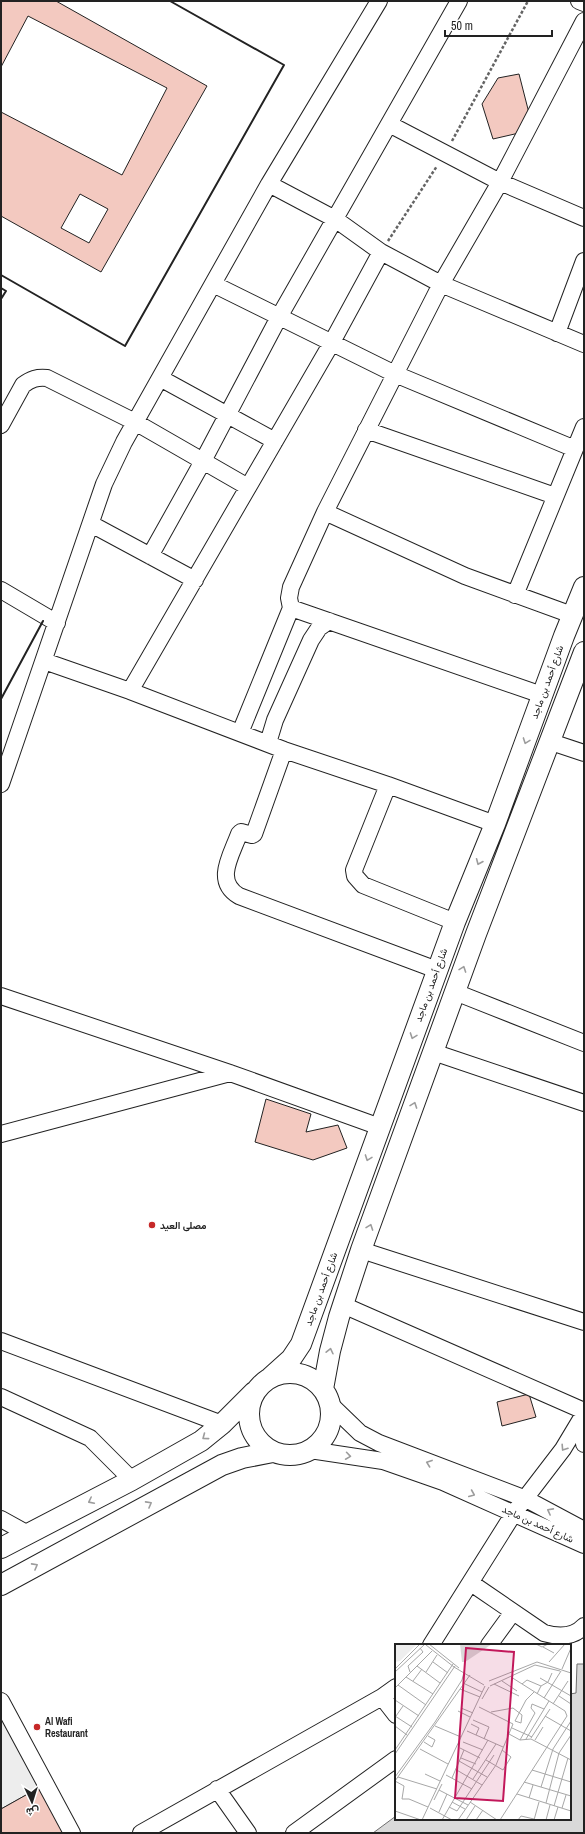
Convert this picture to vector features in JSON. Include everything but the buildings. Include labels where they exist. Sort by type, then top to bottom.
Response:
[{"type":"main road","name":"شارع أحمد بن ماجد","points":[[271,1376],[292,1359],[301,1344],[454,922],[495,824],[542,694],[584,587]]},
{"type":"main road","points":[[1,1584],[222,1465],[242,1458],[273,1452],[292,1455],[310,1450],[320,1442],[328,1431],[331,1418],[327,1397],[330,1351],[361,1250],[455,992],[584,652]]},
{"type":"main road","points":[[1,1548],[132,1480],[201,1441],[222,1424],[261,1383],[271,1376],[285,1372],[299,1373],[313,1379],[327,1397]]},
{"type":"main road","points":[[254,1392],[248,1406],[248,1420],[253,1433],[261,1444],[273,1452]]},
{"type":"street","points":[[1,784],[104,484],[135,422],[269,184],[379,1]]},
{"type":"street","points":[[150,556],[203,461],[279,318],[459,1]]},
{"type":"street","points":[[579,1],[584,3]]},
{"type":"street","points":[[240,733],[291,608],[289,598],[291,587],[325,512],[441,284],[500,182],[584,21]]},
{"type":"street","points":[[390,124],[500,182],[584,218]]},
{"type":"street","points":[[269,184],[335,219],[381,252],[441,284],[584,344]]},
{"type":"street","points":[[130,691],[331,344],[381,252]]},
{"type":"street","points":[[557,333],[584,261]]},
{"type":"street","points":[[213,284],[331,344],[395,374],[575,449]]},
{"type":"street","points":[[1,425],[23,385],[28,381],[38,378],[47,378],[135,422],[248,487]]},
{"type":"street","points":[[160,378],[275,441]]},
{"type":"street","points":[[514,595],[584,427]]},
{"type":"street","points":[[366,430],[555,496]]},
{"type":"street","points":[[325,512],[465,576],[572,615]]},
{"type":"street","points":[[91,524],[195,580]]},
{"type":"street","points":[[1,590],[57,623]]},
{"type":"street","points":[[291,608],[542,694]]},
{"type":"street","points":[[268,743],[275,720],[311,640],[319,628],[328,620]]},
{"type":"street","points":[[44,661],[130,691],[284,750],[388,785],[495,824]]},
{"type":"street","points":[[551,742],[584,753]]},
{"type":"street","points":[[284,750],[254,834],[252,835],[241,832],[239,834],[225,872],[230,890],[239,896],[437,970]]},
{"type":"street","points":[[388,785],[354,870],[355,876],[363,885],[454,922]]},
{"type":"street","points":[[455,992],[584,1043]]},
{"type":"street","points":[[1,996],[230,1073],[380,1127]]},
{"type":"street","points":[[433,1052],[584,1103]]},
{"type":"street","points":[[1,1134],[230,1073]]},
{"type":"street","points":[[361,1250],[584,1322]]},
{"type":"street","points":[[343,1305],[584,1411]]},
{"type":"street","points":[[1,1341],[222,1424]]},
{"type":"street","points":[[1,1397],[90,1438],[132,1480]]},
{"type":"street","name":"شارع أحمد بن ماجد","points":[[327,1397],[360,1433],[379,1443],[526,1499],[584,1530]]},
{"type":"street","points":[[432,1644],[514,1513],[563,1449],[584,1414]]},
{"type":"street","points":[[584,1435],[584,1444]]},
{"type":"street","name":"شارع أحمد بن ماجد","points":[[310,1450],[383,1461],[443,1482],[584,1545]]},
{"type":"street","points":[[1,1519],[28,1534]]},
{"type":"street","points":[[471,1583],[544,1633],[556,1637],[572,1634],[584,1626]]},
{"type":"street","points":[[490,1644],[513,1612]]},
{"type":"street","points":[[141,1833],[382,1697],[395,1688]]},
{"type":"street","points":[[382,1697],[395,1714]]},
{"type":"street","points":[[1,1701],[72,1833]]},
{"type":"street","points":[[294,1833],[395,1760]]},
{"type":"street","points":[[218,1789],[248,1833]]},
{"type":"path","points":[[381,252],[446,153],[528,1]]},
{"type":"shaded area","points":[[577,1664],[584,1664],[584,1833],[373,1833],[395,1817],[395,1820],[571,1820],[571,1694],[576,1693]]},
{"type":"shaded area","points":[[1,1700],[42,1786],[1,1809]]},
{"type":"wall","points":[[1,275],[125,346],[284,65],[170,1]]},
{"type":"wall","points":[[1,288],[6,291],[1,299]]},
{"type":"wall","points":[[1,699],[43,621]]},
{"type":"place","name":"مصلى العيد","points":[[152,1225]]},
{"type":"place","name":"Al Wafi Restaurant","points":[[37,1727]]}]
